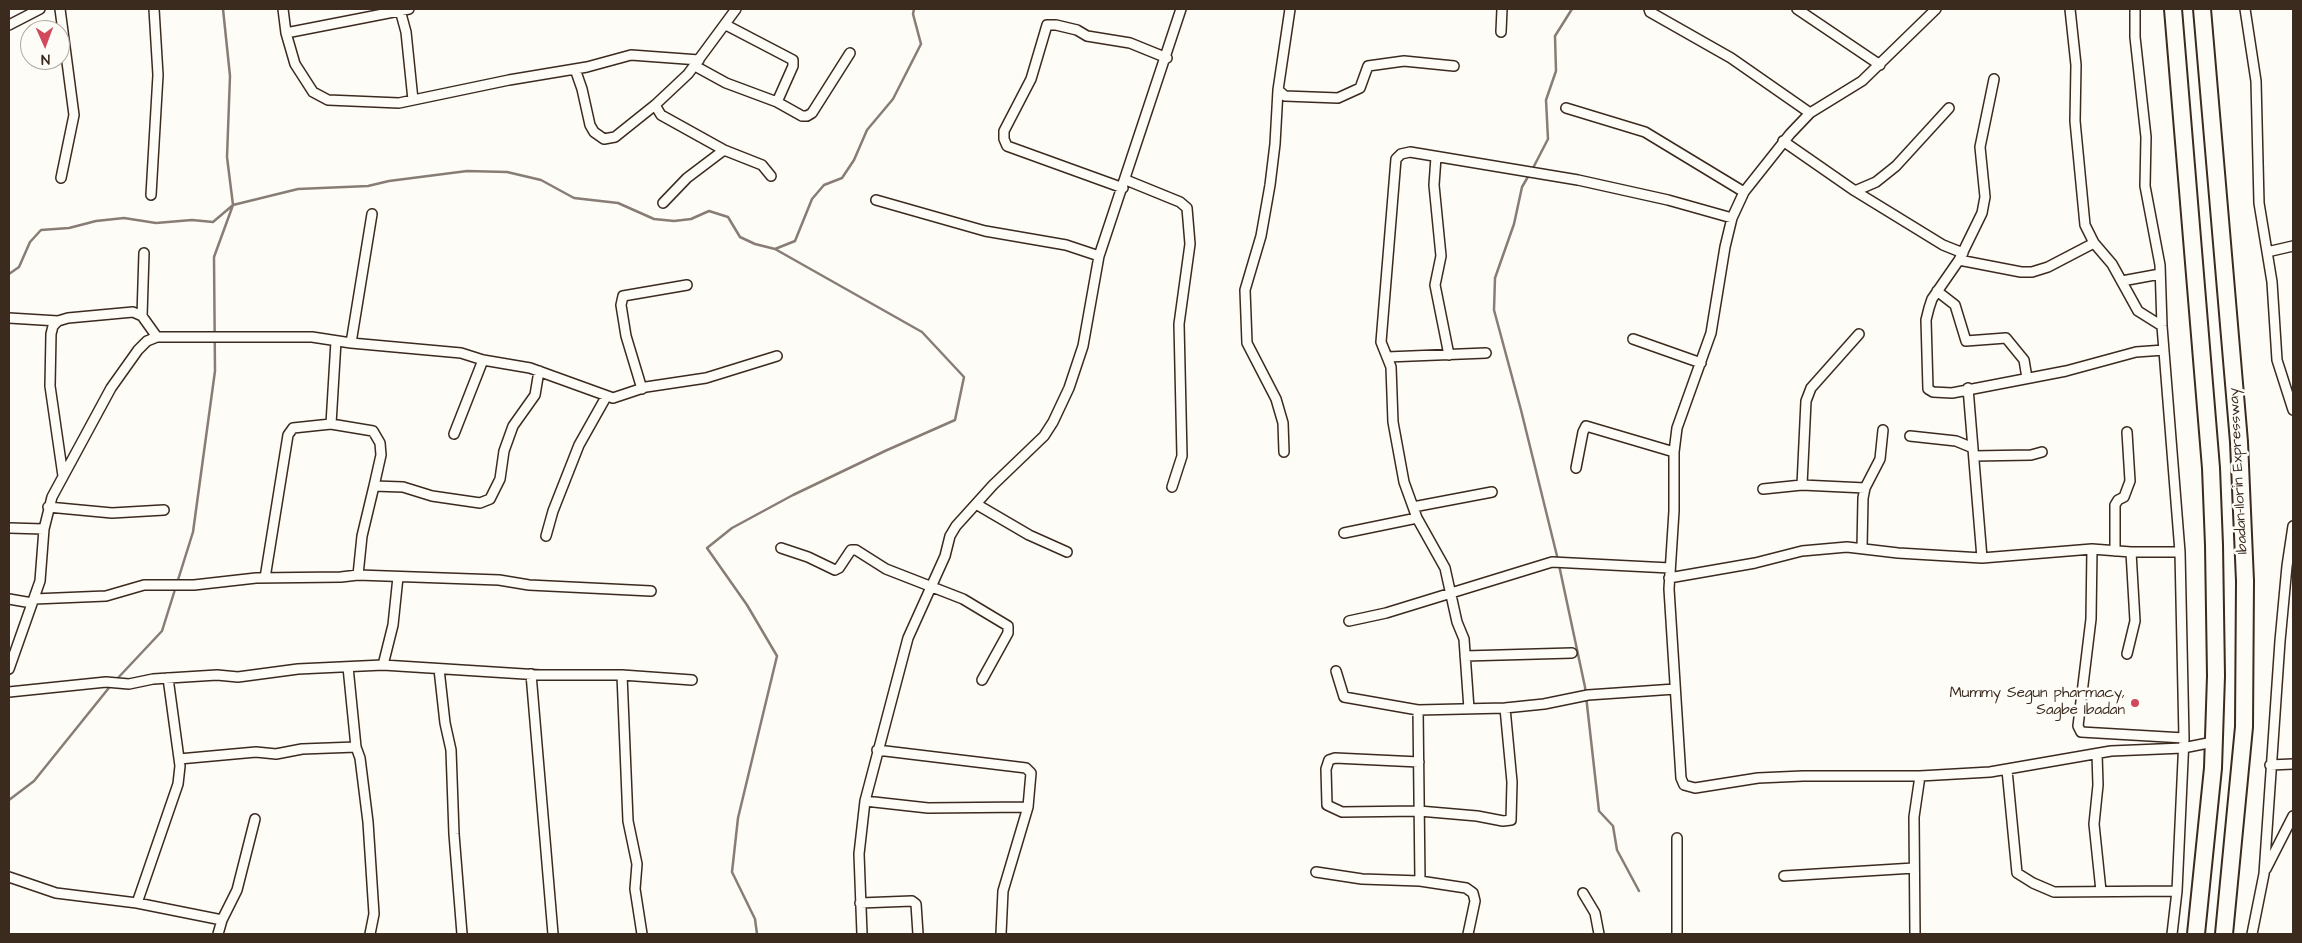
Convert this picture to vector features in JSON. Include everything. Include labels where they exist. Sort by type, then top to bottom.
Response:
[{"type":"highway","name":"Ibadan-Ilorin Expressway","points":[[2173,9],[2211,468],[2216,602],[2214,742],[2208,829],[2196,934]]},
{"type":"highway","name":"Ibadan-Ilorin Expressway","points":[[2202,9],[2239,449],[2245,580],[2243,736],[2224,934]]},
{"type":"street","points":[[9,25],[40,9]]},
{"type":"street","points":[[60,9],[74,115],[61,178]]},
{"type":"street","points":[[151,195],[158,74],[154,9]]},
{"type":"street","points":[[283,9],[286,33],[295,64],[313,92],[328,100],[389,104],[575,69],[631,55],[697,63],[726,83],[777,102],[802,116],[812,113],[850,53]]},
{"type":"street","points":[[575,69],[582,89],[590,125],[594,132],[604,139],[615,137],[656,105],[697,63],[736,9]]},
{"type":"street","points":[[862,934],[859,854],[865,801],[908,638],[945,556],[950,536],[976,504],[1044,436],[1054,422],[1069,388],[1083,346],[1099,256],[1167,58],[1181,9]]},
{"type":"street","points":[[1284,452],[1283,423],[1276,399],[1247,343],[1245,290],[1260,236],[1270,185],[1275,144],[1278,90],[1290,9]]},
{"type":"street","points":[[1501,32],[1502,9]]},
{"type":"street","points":[[1649,9],[1731,58],[1810,113]]},
{"type":"street","points":[[1797,9],[1880,65]]},
{"type":"street","points":[[1936,9],[1862,82],[1810,113],[1784,141],[1744,192],[1732,218],[1725,247],[1711,333],[1678,428],[1674,452],[1674,511],[1669,578],[1681,778],[1687,787],[1758,778],[1920,776],[2007,770],[2097,754],[2138,749],[2183,748],[2214,742]]},
{"type":"street","points":[[2070,9],[2076,65],[2075,120],[2085,225],[2094,243],[2107,256],[2138,311],[2162,326]]},
{"type":"street","points":[[2135,9],[2135,37],[2145,122],[2145,186],[2160,274],[2162,326],[2180,552],[2184,738],[2177,891],[2172,934]]},
{"type":"street","points":[[2245,9],[2256,81],[2259,203],[2272,282],[2278,360],[2293,410]]},
{"type":"street","points":[[286,33],[384,11],[404,10],[413,100]]},
{"type":"street","points":[[1167,58],[1130,44],[1087,36],[1077,30],[1056,24],[1047,25],[1031,79],[1004,131],[1004,139],[1007,146],[1180,202],[1187,208],[1190,244],[1180,324],[1182,456],[1172,487]]},
{"type":"street","points":[[726,25],[789,56],[793,60],[793,66],[777,102]]},
{"type":"street","points":[[1278,90],[1285,96],[1338,98],[1360,88],[1368,66],[1404,61],[1454,66]]},
{"type":"street","points":[[1994,79],[1980,147],[1985,197],[1982,213],[1961,256],[1932,299],[1926,320],[1928,389],[1933,392],[1952,393],[1968,388],[2066,371],[2136,352],[2164,350]]},
{"type":"street","points":[[656,105],[661,115],[724,150],[762,165],[771,176]]},
{"type":"street","points":[[1566,108],[1645,132],[1744,192]]},
{"type":"street","points":[[1856,191],[1876,182],[1896,166],[1948,108]]},
{"type":"street","points":[[1784,141],[1856,191],[1961,256],[2022,272],[2032,272],[2048,267],[2094,243]]},
{"type":"street","points":[[663,203],[687,178],[724,150]]},
{"type":"street","points":[[1469,708],[1464,639],[1457,622],[1452,593],[1441,557],[1417,518],[1404,482],[1396,442],[1392,375],[1381,332],[1396,159],[1401,154],[1410,152],[1436,158],[1578,180],[1668,200],[1732,218]]},
{"type":"street","points":[[1436,158],[1434,185],[1441,256],[1435,285],[1448,355]]},
{"type":"street","points":[[876,200],[985,231],[1066,245],[1099,256]]},
{"type":"street","points":[[351,343],[372,214]]},
{"type":"street","points":[[2267,252],[2293,246]]},
{"type":"street","points":[[142,316],[144,253]]},
{"type":"street","points":[[2122,281],[2160,274]]},
{"type":"street","points":[[642,389],[626,336],[621,305],[622,296],[687,285]]},
{"type":"street","points":[[1938,292],[1955,305],[1966,341],[2006,338],[2024,360],[2028,378]]},
{"type":"street","points":[[9,318],[58,321],[125,312],[137,313],[142,316],[156,337]]},
{"type":"street","points":[[58,321],[53,326],[51,334],[50,392],[62,476]]},
{"type":"street","points":[[1802,486],[1805,414],[1808,395],[1811,388],[1859,334]]},
{"type":"street","points":[[9,669],[33,601],[42,568],[44,529],[48,508],[62,476],[111,388],[138,350],[147,341],[156,337],[312,337],[351,343],[461,353],[483,360],[540,371],[606,397],[622,397],[642,389],[706,378],[777,356]]},
{"type":"street","points":[[1633,339],[1702,363]]},
{"type":"street","points":[[331,424],[336,341]]},
{"type":"street","points":[[1387,357],[1486,353]]},
{"type":"street","points":[[454,434],[483,360]]},
{"type":"street","points":[[374,486],[403,487],[432,496],[486,503],[500,479],[504,451],[513,426],[535,395],[540,371]]},
{"type":"street","points":[[1968,388],[1982,558]]},
{"type":"street","points":[[546,536],[553,511],[580,445],[606,397]]},
{"type":"street","points":[[265,578],[288,435],[293,428],[331,424],[374,431],[380,444],[381,455],[362,536],[358,575]]},
{"type":"street","points":[[1576,468],[1583,432],[1586,426],[1674,452]]},
{"type":"street","points":[[1862,548],[1865,488],[1880,459],[1883,430]]},
{"type":"street","points":[[2115,551],[2116,505],[2118,500],[2124,497],[2130,481],[2127,432]]},
{"type":"street","points":[[1910,436],[1956,441],[1973,452],[2031,455],[2042,452]]},
{"type":"street","points":[[1763,489],[1802,486],[1865,488]]},
{"type":"street","points":[[1413,507],[1492,492]]},
{"type":"street","points":[[976,504],[1002,520],[1067,552]]},
{"type":"street","points":[[48,508],[112,513],[164,510]]},
{"type":"street","points":[[1344,534],[1417,518]]},
{"type":"street","points":[[2252,934],[2264,874],[2270,765],[2287,566],[2293,526]]},
{"type":"street","points":[[9,528],[44,529]]},
{"type":"street","points":[[1669,578],[1755,563],[1802,551],[1847,547],[1898,553],[1982,558],[2092,549],[2131,552],[2180,552]]},
{"type":"street","points":[[781,548],[808,557],[835,570],[839,568],[851,550],[856,550],[886,569],[963,600],[1008,626],[1008,633],[982,680]]},
{"type":"street","points":[[2092,549],[2091,620],[2078,726],[2081,732],[2184,738]]},
{"type":"street","points":[[2127,654],[2135,621],[2131,552]]},
{"type":"street","points":[[1349,621],[1386,613],[1552,562],[1670,568]]},
{"type":"street","points":[[9,599],[33,601],[100,597],[144,585],[194,586],[265,578],[341,578],[358,575],[500,580],[529,585],[651,591]]},
{"type":"street","points":[[383,665],[393,625],[398,577]]},
{"type":"street","points":[[1465,656],[1572,653]]},
{"type":"street","points":[[9,692],[106,682],[129,684],[168,678],[238,677],[298,670],[383,665],[531,674],[622,675],[692,680]]},
{"type":"street","points":[[348,667],[356,747],[360,758],[369,832],[374,914],[370,934]]},
{"type":"street","points":[[439,669],[445,723],[451,750],[454,834],[462,934]]},
{"type":"street","points":[[1336,672],[1344,697],[1418,710],[1505,708],[1544,704],[1588,695],[1675,689]]},
{"type":"street","points":[[531,674],[553,934]]},
{"type":"street","points":[[622,675],[628,822],[637,864],[635,889],[642,934]]},
{"type":"street","points":[[136,903],[171,810],[178,784],[179,758],[168,678]]},
{"type":"street","points":[[1419,762],[1335,758],[1329,760],[1326,769],[1325,798],[1327,805],[1342,812],[1419,811],[1477,816],[1502,821],[1511,820],[1512,782],[1505,708]]},
{"type":"street","points":[[1418,710],[1420,880]]},
{"type":"street","points":[[179,758],[256,752],[276,754],[302,749],[356,747]]},
{"type":"street","points":[[877,750],[1026,768],[1031,773],[1028,807],[1003,891],[1001,934]]},
{"type":"street","points":[[2097,754],[2098,785],[2094,824],[2101,891]]},
{"type":"street","points":[[2270,765],[2293,764]]},
{"type":"street","points":[[2007,770],[2018,874],[2032,883],[2054,892],[2177,891]]},
{"type":"street","points":[[1915,934],[1914,811],[1920,776]]},
{"type":"street","points":[[865,801],[928,808],[1028,807]]},
{"type":"street","points":[[2264,874],[2293,817]]},
{"type":"street","points":[[218,934],[222,920],[234,899],[255,819]]},
{"type":"street","points":[[1677,838],[1677,934]]},
{"type":"street","points":[[1784,876],[1914,868]]},
{"type":"street","points":[[1316,872],[1362,878],[1420,880],[1466,888],[1473,893],[1474,913],[1468,934]]},
{"type":"street","points":[[9,877],[56,893],[136,903],[222,920]]},
{"type":"street","points":[[1583,893],[1595,913],[1599,934]]},
{"type":"street","points":[[860,902],[912,901],[916,904],[918,934]]},
{"type":"waterway","points":[[116,680],[162,631],[193,532],[215,371],[214,257],[233,205],[227,157],[230,76],[223,9]]},
{"type":"waterway","points":[[9,274],[19,267],[30,242],[41,230],[69,228],[96,221],[124,218],[156,223],[192,220],[213,222],[233,205],[298,189],[368,186],[389,181],[467,171],[507,172],[541,180],[574,198],[618,203],[654,219],[674,221],[691,219],[709,211],[728,217],[740,237],[755,244],[775,249],[795,241],[812,199],[824,185],[842,178],[854,160],[867,130],[893,99],[921,44],[913,14],[914,9]]},
{"type":"waterway","points":[[1532,170],[1548,139],[1546,100],[1556,71],[1555,36],[1572,9]]},
{"type":"waterway","points":[[1529,175],[1522,187],[1514,224],[1495,278],[1494,310],[1558,560]]},
{"type":"waterway","points":[[757,934],[755,919],[732,872],[738,818],[777,656],[747,605],[707,548],[732,528],[793,495],[955,420],[964,377],[922,332],[775,249]]},
{"type":"waterway","points":[[1559,565],[1585,687],[1599,811],[1613,826],[1617,850],[1639,891]]},
{"type":"waterway","points":[[9,800],[34,781],[112,684]]},
{"type":"place","name":"Mummy Segun pharmacy, Sagbe Ibadan","points":[[2135,703]]}]
